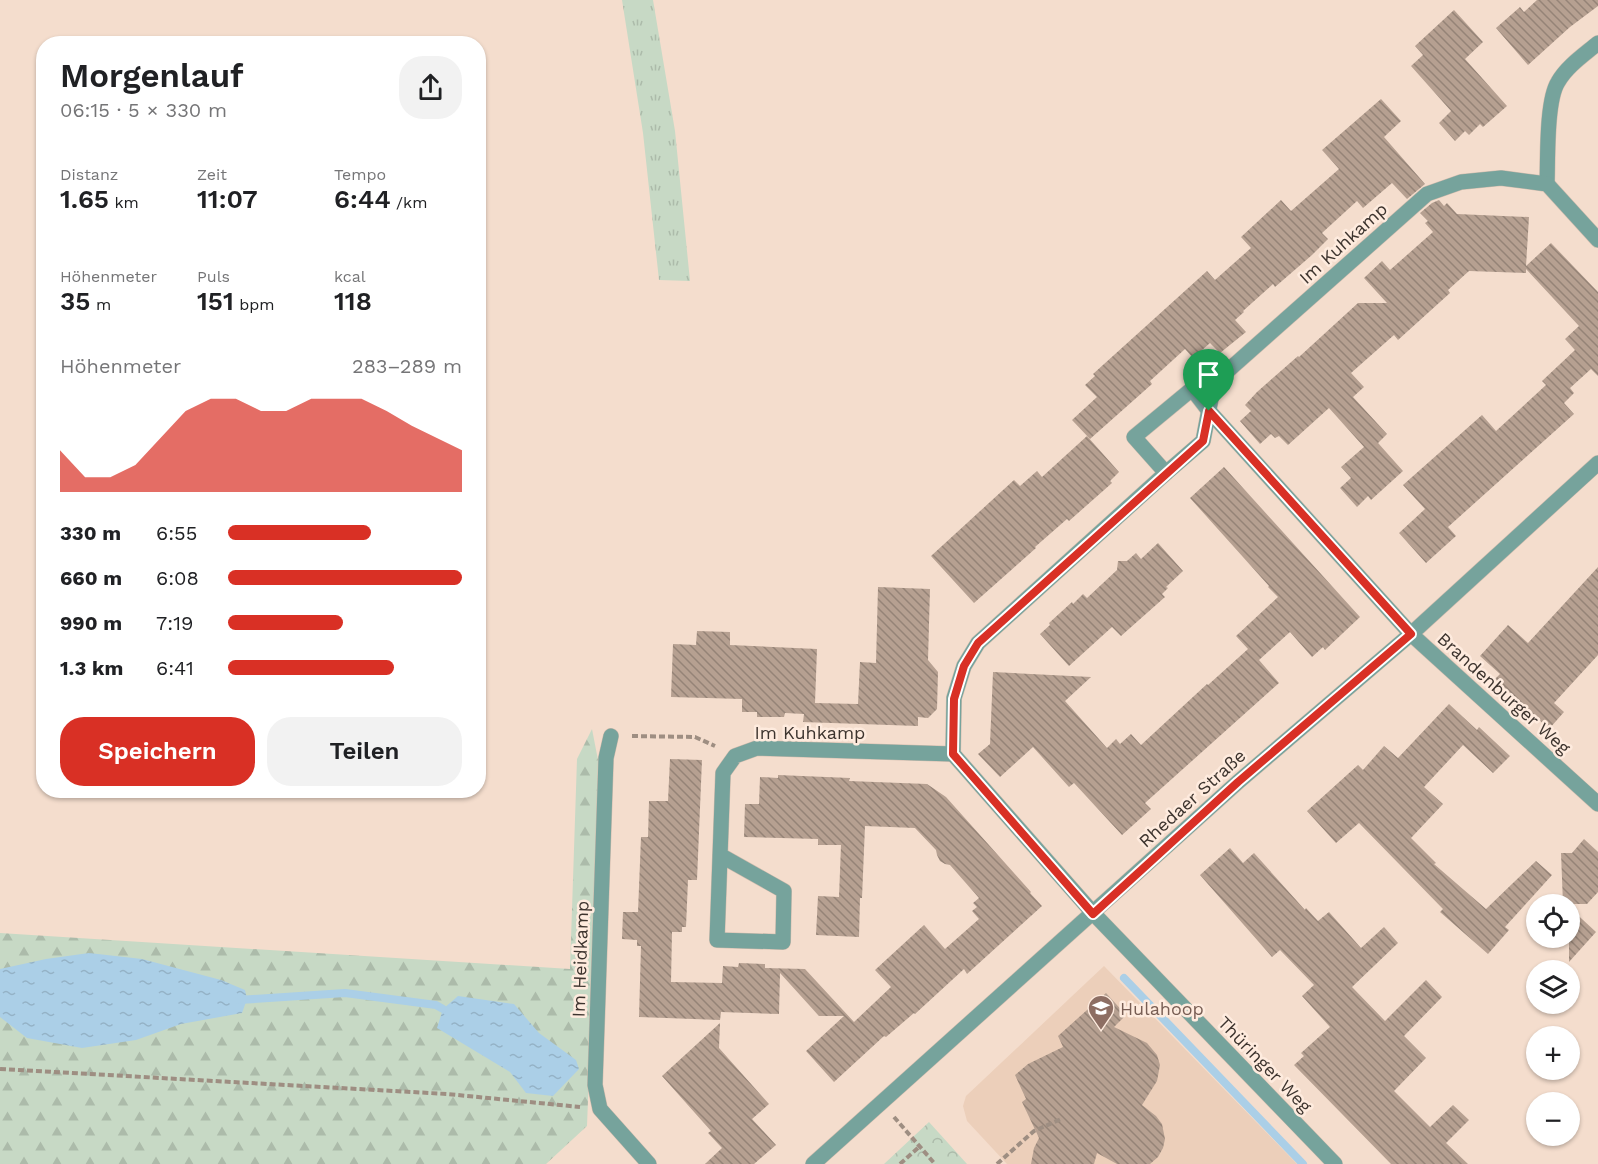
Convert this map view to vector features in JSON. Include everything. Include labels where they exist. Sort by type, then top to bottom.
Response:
[{"type":"street","points":[[1598,43],[1557,82],[1551,100],[1546,184],[1598,240]]},
{"type":"street","name":"Im Kuhkamp","points":[[720,855],[784,891],[783,942],[717,939],[720,855],[723,773],[735,756],[757,748],[953,754],[954,699],[964,666],[978,643],[1203,441],[1214,383],[1427,194],[1461,182],[1501,178],[1546,184]]},
{"type":"street","points":[[1166,473],[1134,438],[1192,389],[1209,411],[1411,634]]},
{"type":"street","name":"Rhedaer Straße","points":[[813,1164],[1238,782],[1411,634],[1598,463]]},
{"type":"street","name":"Brandenburger Weg","points":[[1411,634],[1598,804]]},
{"type":"street","name":"Im Heidkamp","points":[[600,1109],[596,1074],[606,758],[611,736]]},
{"type":"street","points":[[953,754],[1093,914]]},
{"type":"street","name":"Thüringer Weg","points":[[1093,914],[1335,1164]]},
{"type":"street","points":[[600,1109],[649,1164]]},
{"type":"path","points":[[611,736],[695,737],[735,756]]},
{"type":"path","points":[[0,1069],[447,1094],[600,1109]]},
{"type":"path","points":[[881,1103],[935,1164]]},
{"type":"path","points":[[997,1164],[1034,1131],[1061,1119]]},
{"type":"path","points":[[900,1164],[919,1147]]},
{"type":"shaded area","name":"Hulahoop","points":[[1104,966],[1297,1164],[1007,1164],[967,1121],[963,1106],[966,1096]]},
{"type":"green space","points":[[622,0],[653,0],[675,131],[690,281],[659,280],[643,133]]},
{"type":"green space","points":[[592,729],[598,760],[587,1126],[546,1164],[0,1164],[0,933],[570,969],[577,759]]},
{"type":"green space","points":[[929,1122],[967,1164],[884,1164]]},
{"type":"water","points":[[89,953],[142,959],[221,980],[245,990],[247,999],[242,1013],[181,1024],[136,1040],[82,1048],[27,1038],[0,1017],[0,969]]},
{"type":"water","points":[[458,996],[514,1004],[539,1033],[576,1060],[579,1069],[553,1096],[526,1093],[510,1072],[437,1028],[443,1009]]},
{"type":"building","points":[[1537,0],[1598,0],[1598,6],[1570,27],[1528,65],[1496,28],[1520,7],[1524,12]]},
{"type":"building","points":[[1454,10],[1483,42],[1465,59],[1507,106],[1483,127],[1480,124],[1469,135],[1465,131],[1455,141],[1439,123],[1451,111],[1411,66],[1423,55],[1415,46]]},
{"type":"building","points":[[1381,99],[1401,121],[1384,137],[1425,184],[1407,199],[1392,183],[1363,208],[1357,201],[1322,233],[1328,239],[1312,255],[1275,287],[1273,284],[1235,320],[1246,332],[1220,353],[1210,343],[1193,358],[1185,349],[1150,381],[1152,384],[1090,439],[1072,420],[1097,397],[1085,385],[1095,376],[1093,374],[1207,271],[1215,280],[1251,248],[1241,237],[1281,200],[1291,211],[1339,169],[1322,150]]},
{"type":"building","points":[[1439,200],[1444,206],[1447,203],[1457,214],[1529,217],[1526,266],[1551,243],[1598,292],[1598,376],[1591,369],[1570,388],[1574,393],[1564,403],[1574,414],[1448,527],[1456,536],[1426,563],[1399,533],[1425,509],[1403,485],[1482,415],[1496,431],[1546,385],[1542,381],[1575,350],[1565,339],[1579,326],[1526,269],[1526,273],[1469,271],[1448,290],[1450,293],[1398,340],[1394,335],[1351,373],[1364,387],[1353,397],[1387,434],[1378,443],[1403,471],[1371,500],[1368,496],[1357,507],[1340,488],[1351,478],[1341,467],[1364,447],[1329,408],[1288,445],[1279,436],[1275,438],[1271,434],[1260,444],[1240,421],[1251,411],[1245,405],[1257,392],[1358,303],[1387,303],[1364,278],[1382,261],[1390,270],[1433,232],[1425,223],[1428,221],[1420,213]]},
{"type":"building","points":[[1087,436],[1119,472],[1110,481],[1112,483],[1069,521],[1067,519],[974,603],[931,556],[1014,480],[1020,486],[1037,471],[1042,477]]},
{"type":"building","points":[[1224,467],[1360,617],[1325,650],[1323,647],[1312,657],[1290,632],[1259,660],[1279,683],[1145,803],[1151,809],[1122,835],[1074,783],[1069,787],[1033,747],[1000,777],[978,754],[990,744],[993,672],[1091,677],[1065,701],[1107,748],[1116,739],[1120,744],[1131,734],[1141,745],[1248,649],[1236,636],[1278,597],[1190,498]]},
{"type":"building","points":[[1158,543],[1183,571],[1166,587],[1168,588],[1162,594],[1165,597],[1121,636],[1112,627],[1069,666],[1040,634],[1072,602],[1073,604],[1083,594],[1087,598],[1117,570],[1118,561],[1127,561],[1136,553],[1141,559]]},
{"type":"building","points":[[1598,567],[1598,655],[1554,703],[1564,712],[1549,729],[1495,679],[1500,674],[1480,656],[1508,625],[1528,643]]},
{"type":"building","points":[[878,587],[930,589],[928,660],[938,672],[937,709],[928,718],[918,717],[918,726],[803,722],[804,714],[785,713],[784,717],[757,717],[757,712],[742,712],[742,699],[671,697],[673,644],[696,645],[697,631],[730,632],[730,645],[817,649],[815,703],[858,704],[860,662],[876,663]]},
{"type":"building","points":[[1449,704],[1477,730],[1479,727],[1510,756],[1493,773],[1463,745],[1424,787],[1443,804],[1411,838],[1436,863],[1434,864],[1486,909],[1536,861],[1552,875],[1535,894],[1526,894],[1526,904],[1505,927],[1509,930],[1488,954],[1440,912],[1443,909],[1359,823],[1336,843],[1307,811],[1358,765],[1363,770],[1384,746],[1398,758]]},
{"type":"building","points":[[670,759],[702,760],[697,880],[688,880],[686,927],[682,927],[682,932],[672,932],[671,982],[722,983],[723,966],[738,967],[739,963],[765,964],[765,968],[805,969],[854,1022],[891,987],[875,970],[924,925],[945,949],[979,919],[972,911],[977,907],[973,903],[979,898],[950,865],[940,861],[936,850],[915,828],[865,826],[859,937],[816,935],[818,896],[839,897],[841,845],[818,845],[818,839],[744,837],[745,804],[759,804],[760,777],[778,778],[778,775],[850,778],[849,781],[927,784],[946,797],[1042,906],[967,974],[964,969],[915,1014],[886,1037],[884,1036],[834,1082],[806,1051],[844,1016],[819,1016],[780,973],[779,1014],[721,1012],[720,1020],[639,1017],[641,946],[637,946],[637,940],[622,939],[623,912],[638,912],[641,837],[648,837],[649,801],[668,801]]},
{"type":"building","points":[[1584,839],[1598,852],[1598,892],[1587,904],[1580,904],[1580,894],[1563,894],[1561,853],[1572,853]]},
{"type":"building","points":[[1230,848],[1243,863],[1254,853],[1305,910],[1306,908],[1318,921],[1329,912],[1361,948],[1384,927],[1398,943],[1352,987],[1385,1021],[1426,980],[1442,997],[1404,1036],[1426,1058],[1394,1091],[1430,1127],[1453,1105],[1469,1120],[1446,1143],[1468,1164],[1391,1164],[1294,1065],[1304,1056],[1301,1053],[1330,1027],[1302,996],[1314,985],[1280,950],[1272,957],[1200,875]]},
{"type":"building","points":[[1580,917],[1596,932],[1569,960],[1569,948],[1580,948]]},
{"type":"building","points":[[1106,993],[1126,1015],[1114,1027],[1147,1043],[1157,1055],[1160,1065],[1157,1081],[1142,1105],[1162,1124],[1165,1139],[1163,1148],[1150,1164],[1117,1164],[1097,1153],[1094,1164],[1031,1164],[1034,1148],[1039,1138],[1022,1102],[1026,1099],[1015,1075],[1028,1064],[1063,1047],[1058,1036]]},
{"type":"building","points":[[720,1023],[719,1048],[769,1104],[752,1119],[776,1145],[754,1164],[705,1164],[722,1148],[708,1133],[711,1131],[662,1076]]},
{"type":"waterway","points":[[1124,978],[1303,1164]]},
{"type":"waterway","points":[[239,1000],[345,993],[436,1005],[443,1009]]},
{"type":"place","name":"Hulahoop","points":[[1101,1031]]},
{"type":"route","points":[[1209,411],[1411,634],[1238,782],[1093,914],[953,754],[954,699],[964,666],[978,643],[1203,441],[1209,411]]}]
